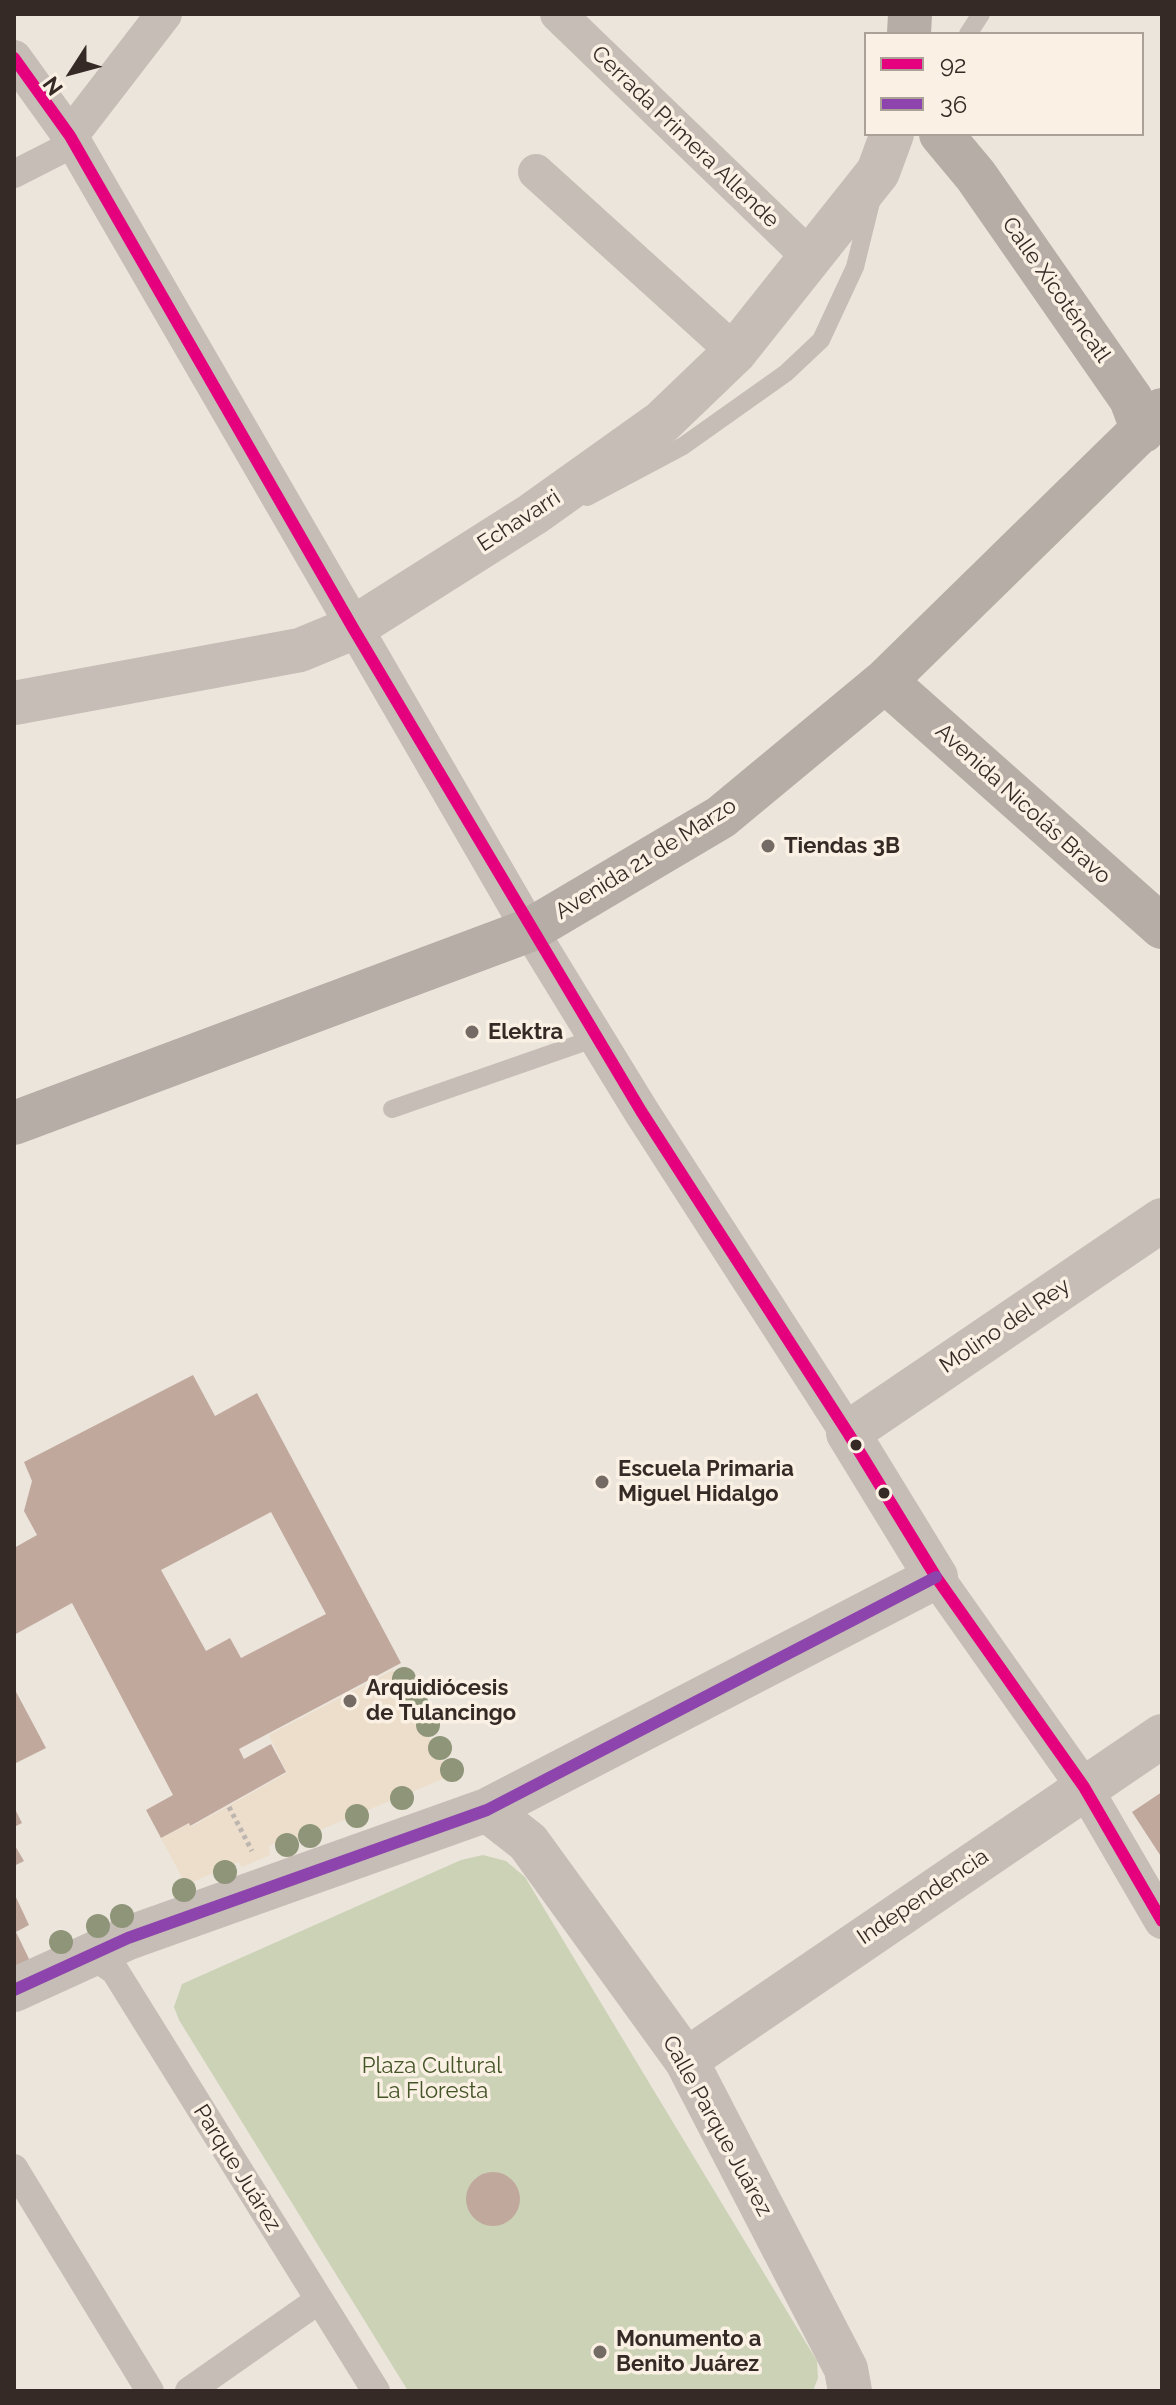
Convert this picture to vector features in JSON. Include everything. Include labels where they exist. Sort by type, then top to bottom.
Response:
[{"type":"main road","name":"Calle Xicoténcatl","points":[[943,136],[976,176],[1131,399],[1156,430]]},
{"type":"main road","name":"Avenida 21 de Marzo","points":[[14,1123],[530,930],[721,817],[885,681],[1156,430]]},
{"type":"main road","name":"Avenida Nicolás Bravo","points":[[885,681],[1162,927]]},
{"type":"street","points":[[14,174],[71,140],[164,14]]},
{"type":"street","name":"Cerrada Primera Allende","points":[[558,14],[812,259]]},
{"type":"street","points":[[14,58],[71,140],[353,628],[596,1038],[936,1577],[1084,1787],[1162,1921]]},
{"type":"street","name":"Echavarri","points":[[14,703],[300,650],[353,628],[533,514],[662,422],[735,352],[812,259],[885,153]]},
{"type":"street","points":[[536,172],[735,352]]},
{"type":"street","name":"Molino del Rey","points":[[848,1433],[1162,1220]]},
{"type":"street","points":[[14,1990],[89,1953],[487,1810],[936,1577]]},
{"type":"street","name":"Independencia","points":[[686,2060],[1162,1736]]},
{"type":"street","name":"Calle Parque Juárez","points":[[487,1810],[528,1842],[686,2060],[846,2369],[850,2391]]},
{"type":"street","name":"Parque Juárez","points":[[89,1953],[115,1971],[376,2391]]},
{"type":"street","points":[[14,2168],[150,2391]]},
{"type":"street","points":[[189,2391],[319,2300]]},
{"type":"lane","points":[[969,32],[981,14]]},
{"type":"lane","points":[[533,514],[594,495],[683,446],[786,373],[821,340],[855,267],[885,153]]},
{"type":"lane","points":[[392,1109],[596,1038]]},
{"type":"path","points":[[229,1807],[256,1861]]},
{"type":"green space","name":"Plaza Cultural La Floresta","points":[[483,1855],[506,1861],[525,1877],[817,2361],[818,2378],[813,2391],[408,2391],[179,2020],[174,2007],[182,1984],[461,1860]]},
{"type":"shaded area","points":[[393,1670],[450,1776],[291,1842],[283,1840],[269,1846],[270,1855],[242,1867],[238,1862],[186,1885],[161,1838],[188,1824],[191,1827],[287,1773],[269,1735]]},
{"type":"building","points":[[193,1375],[215,1416],[257,1393],[401,1663],[239,1749],[244,1759],[271,1744],[286,1772],[190,1826],[189,1823],[161,1838],[146,1810],[173,1795],[72,1603],[14,1635],[14,1548],[37,1535],[24,1511],[32,1481],[24,1462]],"holes":[[[271,1512],[326,1614],[241,1658],[230,1638],[206,1651],[161,1570]]]},
{"type":"building","points":[[14,1688],[46,1748],[14,1764]]},
{"type":"building","points":[[1162,1792],[1162,1858],[1132,1812]]},
{"type":"building","points":[[14,1807],[22,1823],[14,1827]]},
{"type":"building","points":[[14,1844],[24,1861],[14,1866]]},
{"type":"building","points":[[14,1893],[29,1925],[16,1932],[31,1963],[14,1969]]},
{"type":"building","points":[[493,2172],[512,2180],[520,2199],[512,2218],[493,2226],[474,2218],[466,2199],[474,2180]]},
{"type":"transit line","name":"92","points":[[14,58],[70,136],[353,628],[641,1111],[848,1433],[936,1577],[1084,1787],[1162,1921]]},
{"type":"transit line","name":"36","points":[[14,1990],[128,1938],[487,1810],[936,1577]]},
{"type":"place","name":"Tiendas 3B","points":[[768,846]]},
{"type":"place","name":"Elektra","points":[[472,1032]]},
{"type":"place","name":"Escuela Primaria Miguel Hidalgo","points":[[602,1482]]},
{"type":"place","name":"Arquidiócesis de Tulancingo","points":[[350,1701]]},
{"type":"place","name":"Monumento a Benito Juárez","points":[[600,2352]]}]
